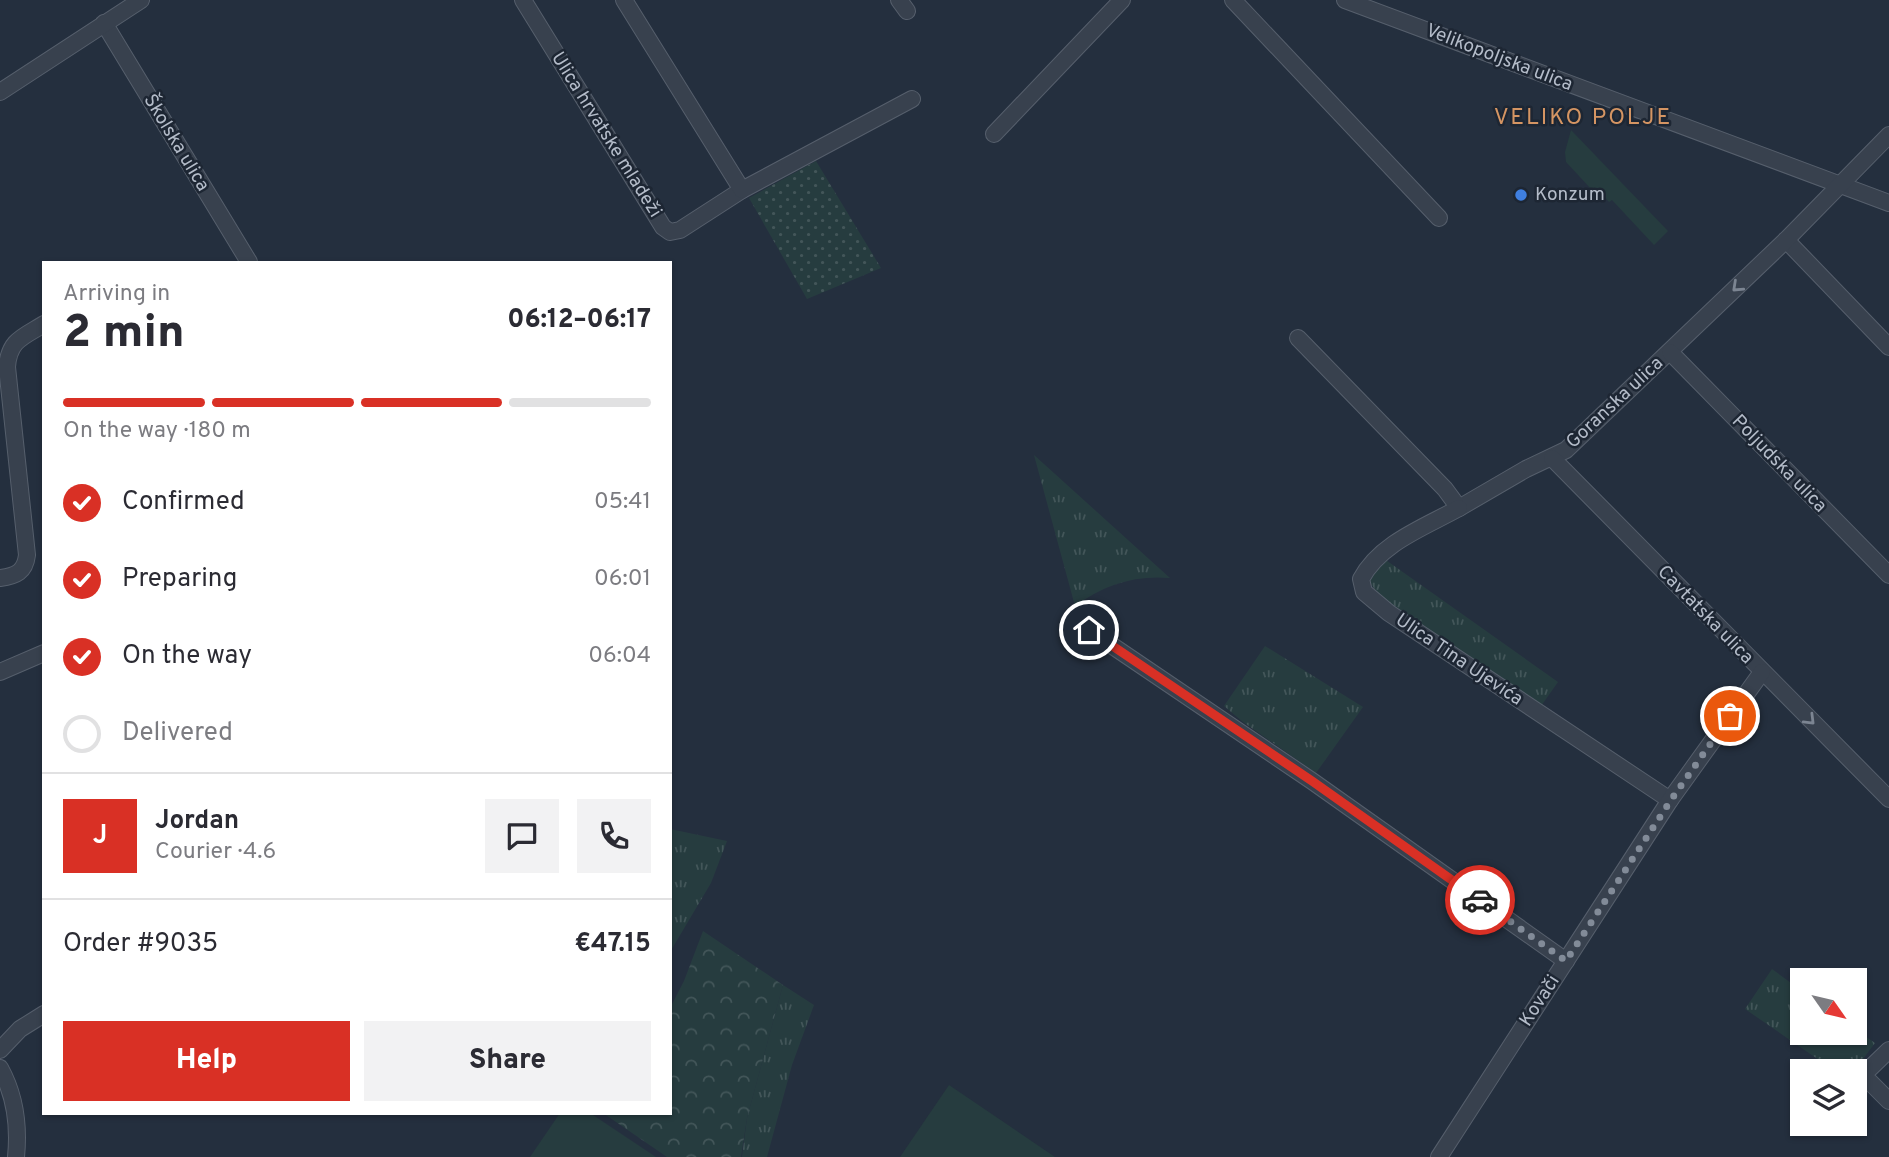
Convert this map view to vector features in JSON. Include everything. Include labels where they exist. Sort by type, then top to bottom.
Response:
[{"type":"street","points":[[0,92],[141,0]]},
{"type":"street","name":"Ulica hrvatske mladeži","points":[[523,0],[663,228],[670,232],[680,230],[742,190],[912,99]]},
{"type":"street","points":[[624,0],[742,190]]},
{"type":"street","points":[[994,134],[1122,0]]},
{"type":"street","points":[[1233,0],[1439,218]]},
{"type":"street","name":"Velikopoljska ulica","points":[[1345,0],[1889,203]]},
{"type":"street","name":"Školska ulica","points":[[104,23],[247,261]]},
{"type":"street","name":"Goranska ulica","points":[[1459,508],[1526,469],[1566,450],[1787,240],[1889,135]]},
{"type":"street","points":[[1787,240],[1889,346]]},
{"type":"street","points":[[0,578],[24,569],[27,555],[7,367],[8,355],[16,341],[42,325]]},
{"type":"street","points":[[1298,338],[1403,444],[1459,508]]},
{"type":"street","name":"Poljudska ulica","points":[[1670,352],[1889,575]]},
{"type":"street","name":"Cavtatska ulica","points":[[1552,458],[1889,799]]},
{"type":"street","name":"Ulica Tina Ujevića","points":[[1459,508],[1391,546],[1368,565],[1361,579],[1364,593],[1389,613],[1671,800]]},
{"type":"street","points":[[1089,630],[1312,781],[1566,961]]},
{"type":"street","points":[[0,671],[42,654]]},
{"type":"street","name":"Kovači","points":[[1438,1157],[1671,800],[1762,672]]},
{"type":"street","points":[[0,1050],[20,1028],[42,1015]]},
{"type":"street","points":[[1889,1050],[1863,1075],[1889,1101]]},
{"type":"street","points":[[0,1068],[13,1103],[18,1129],[16,1157]]},
{"type":"green space","points":[[1571,130],[1668,231],[1654,245],[1612,200],[1609,202],[1598,190],[1592,190],[1566,162],[1565,152]]},
{"type":"green space","points":[[816,161],[881,268],[807,299],[749,198]]},
{"type":"green space","points":[[1034,455],[1170,578],[1144,578],[1120,583],[1097,592],[1075,606]]},
{"type":"green space","points":[[1383,558],[1558,682],[1541,706],[1380,596],[1370,583],[1370,571]]},
{"type":"green space","points":[[1265,646],[1363,707],[1316,773],[1224,706]]},
{"type":"green space","points":[[672,829],[727,841],[711,883],[672,949]]},
{"type":"green space","points":[[703,931],[783,985],[747,1118],[741,1157],[667,1157],[606,1115],[672,1115],[672,1004]]},
{"type":"green space","points":[[1772,969],[1790,982],[1790,1040],[1745,1009]]},
{"type":"green space","points":[[783,985],[814,1005],[792,1065],[767,1157],[742,1157],[747,1118]]},
{"type":"green space","points":[[1867,1037],[1875,1043],[1863,1059],[1818,1059],[1797,1045],[1867,1045]]},
{"type":"green space","points":[[949,1085],[1055,1157],[900,1157]]},
{"type":"green space","points":[[559,1115],[593,1115],[656,1157],[530,1157]]},
{"type":"way so far","points":[[1480,900],[1566,961],[1671,800],[1730,716]]},
{"type":"place","name":"Konzum","points":[[1521,195]]},
{"type":"district","name":"VELIKO POLJE","points":[[1583,118]]},
{"type":"route","points":[[1089,630],[1312,781],[1480,900]]}]
